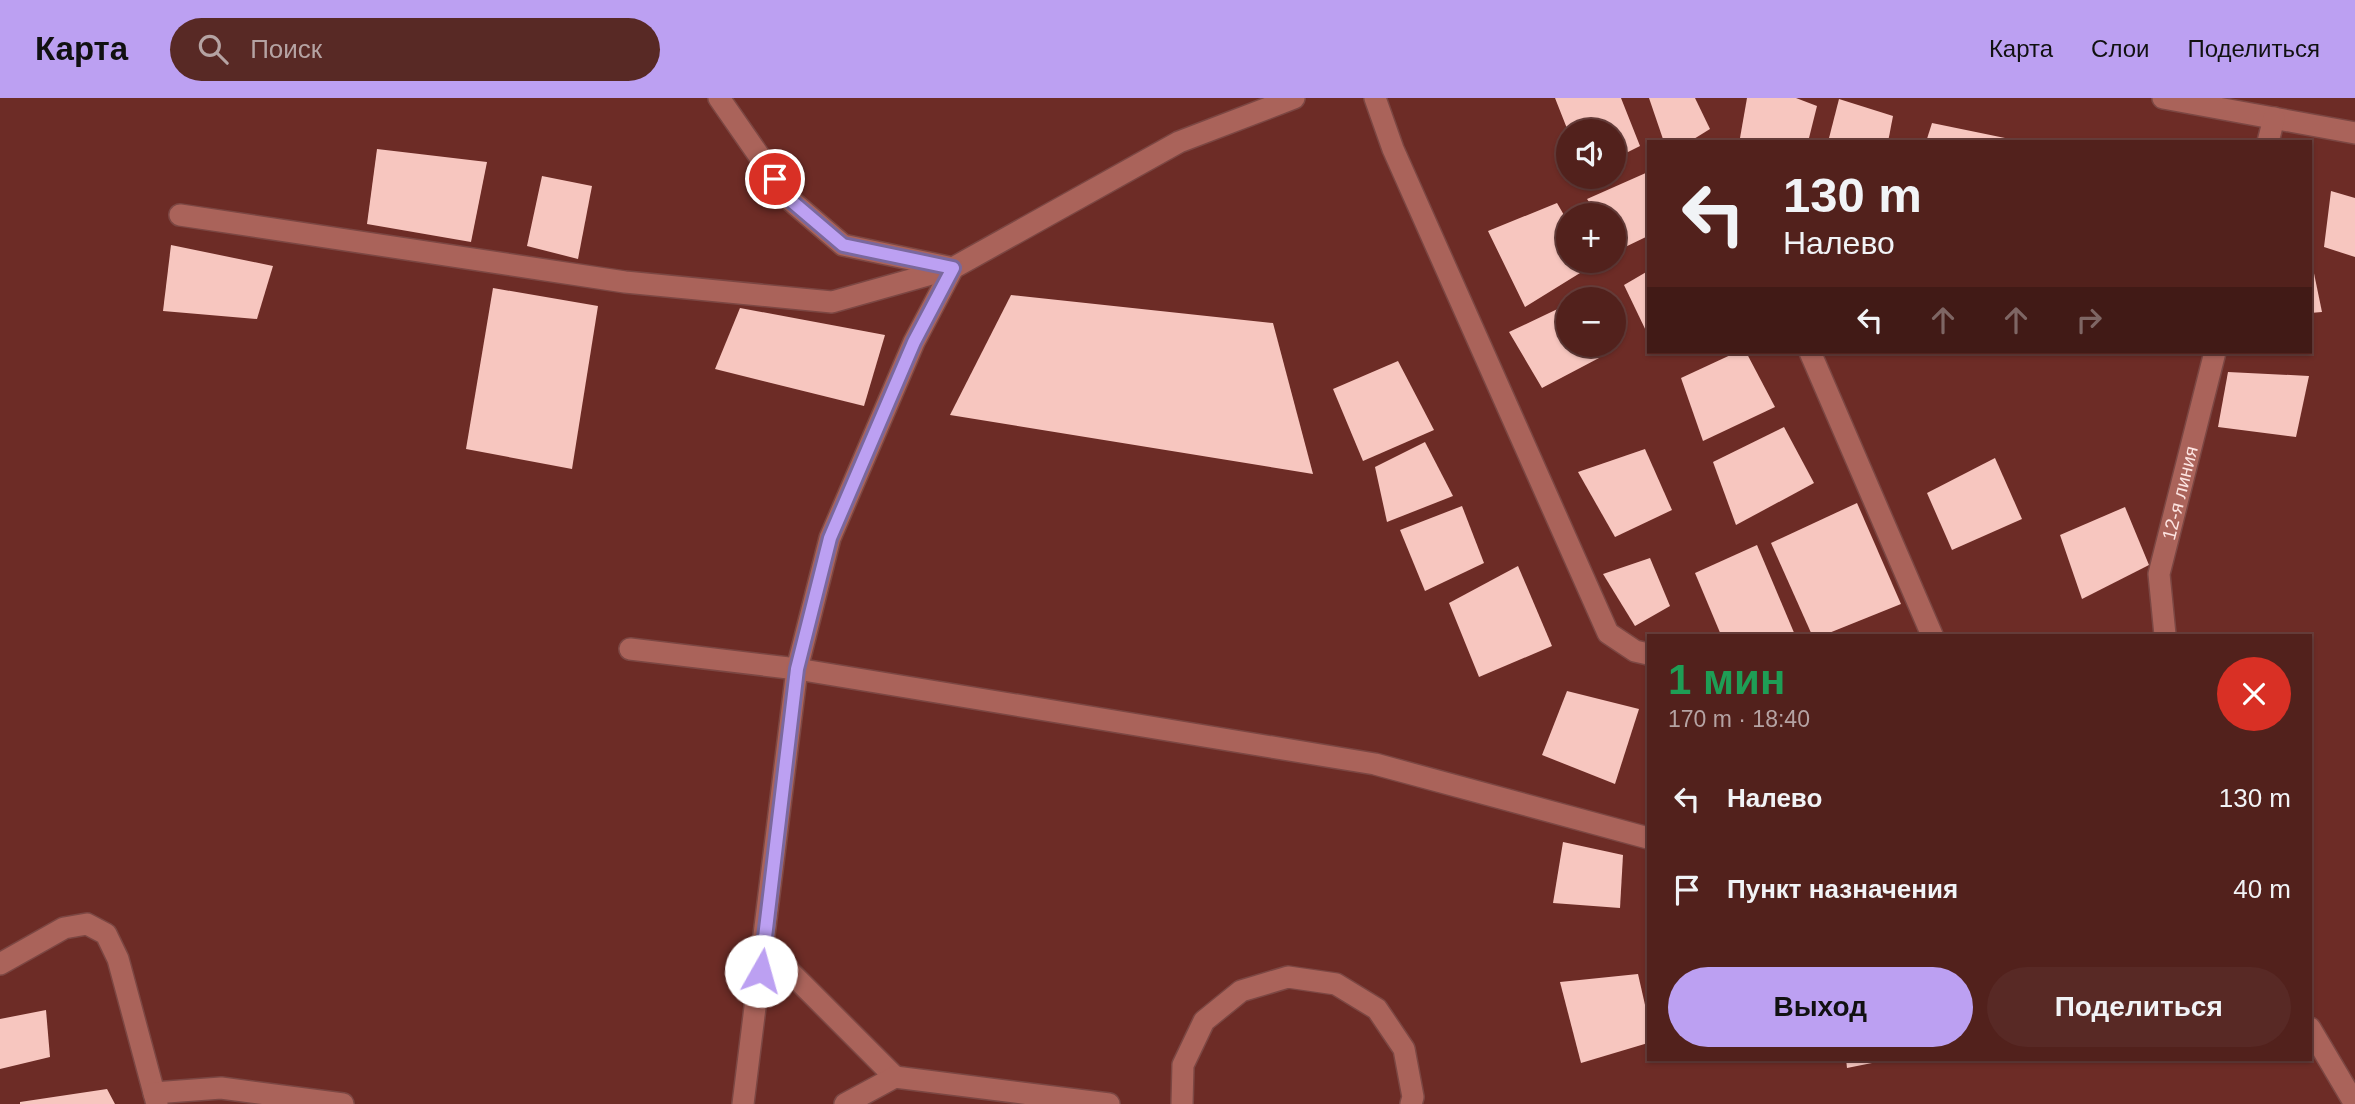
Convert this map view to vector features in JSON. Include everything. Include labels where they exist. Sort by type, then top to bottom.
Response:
[{"type":"street","points":[[719,98],[789,199],[843,245],[953,268]]},
{"type":"street","points":[[180,215],[625,282],[832,302],[953,268],[1179,142],[1294,98]]},
{"type":"street","points":[[1374,98],[1393,149],[1608,633],[1635,651],[1647,654]]},
{"type":"street","points":[[2163,98],[2355,133]]},
{"type":"street","points":[[2268,140],[2274,118]]},
{"type":"street","points":[[743,1104],[797,669],[830,538],[914,342],[953,268]]},
{"type":"street","points":[[1812,354],[1932,634]]},
{"type":"street","name":"12-я линия","points":[[2165,634],[2158,574],[2214,354]]},
{"type":"street","points":[[630,649],[797,669],[1375,764],[1647,838]]},
{"type":"street","points":[[0,964],[64,928],[87,924],[106,934],[118,958],[155,1098],[221,1088],[343,1104]]},
{"type":"street","points":[[764,946],[895,1077]]},
{"type":"street","points":[[1182,1104],[1183,1065],[1204,1021],[1241,990],[1288,977],[1336,984],[1377,1009],[1404,1049],[1413,1097],[1411,1104]]},
{"type":"street","points":[[2312,1031],[2355,1104]]},
{"type":"street","points":[[845,1104],[895,1077],[1109,1104]]},
{"type":"building","points":[[1555,98],[1621,98],[1640,146],[1626,153],[1626,119],[1563,119]]},
{"type":"building","points":[[1649,98],[1695,98],[1710,129],[1692,140],[1663,140]]},
{"type":"building","points":[[1747,98],[1796,98],[1817,106],[1808,140],[1740,138]]},
{"type":"building","points":[[1839,99],[1893,116],[1888,140],[1829,140]]},
{"type":"building","points":[[1932,123],[2005,138],[2005,140],[1927,140]]},
{"type":"building","points":[[377,149],[487,162],[471,242],[367,224]]},
{"type":"building","points":[[1647,172],[1647,236],[1626,247],[1626,203],[1590,203],[1587,199],[1610,189],[1626,189],[1626,182]]},
{"type":"building","points":[[542,176],[592,186],[578,259],[527,246]]},
{"type":"building","points":[[2331,191],[2355,198],[2355,257],[2324,247]]},
{"type":"building","points":[[1556,203],[1556,273],[1580,273],[1525,307],[1488,231]]},
{"type":"building","points":[[171,245],[273,266],[257,319],[163,311]]},
{"type":"building","points":[[2312,264],[2322,312],[2312,313]]},
{"type":"building","points":[[1647,272],[1647,333],[1626,287],[1624,285]]},
{"type":"building","points":[[493,288],[598,306],[572,469],[466,449]]},
{"type":"building","points":[[1011,295],[1273,323],[1313,474],[950,415]]},
{"type":"building","points":[[740,308],[885,335],[864,406],[715,369]]},
{"type":"building","points":[[1556,310],[1556,357],[1599,358],[1542,388],[1509,332]]},
{"type":"building","points":[[1733,354],[1747,354],[1775,407],[1703,441],[1681,378]]},
{"type":"building","points":[[1398,361],[1434,430],[1363,461],[1333,389]]},
{"type":"building","points":[[2228,372],[2309,376],[2296,437],[2218,427]]},
{"type":"building","points":[[1784,427],[1814,483],[1736,525],[1713,462]]},
{"type":"building","points":[[1425,442],[1453,496],[1387,522],[1375,467]]},
{"type":"building","points":[[1645,449],[1672,510],[1615,537],[1578,472]]},
{"type":"building","points":[[1995,458],[2022,519],[1952,550],[1927,493]]},
{"type":"building","points":[[1857,503],[1901,604],[1826,634],[1812,634],[1771,543]]},
{"type":"building","points":[[1462,506],[1484,563],[1425,591],[1400,530]]},
{"type":"building","points":[[2125,507],[2149,565],[2082,599],[2060,535]]},
{"type":"building","points":[[1757,545],[1795,634],[1721,634],[1695,573]]},
{"type":"building","points":[[1650,558],[1670,606],[1635,626],[1603,574]]},
{"type":"building","points":[[1518,566],[1552,646],[1479,677],[1449,603]]},
{"type":"building","points":[[1567,691],[1639,709],[1615,784],[1542,755]]},
{"type":"building","points":[[1563,842],[1623,855],[1620,908],[1553,903]]},
{"type":"building","points":[[1638,974],[1647,1014],[1647,1043],[1581,1063],[1560,982]]},
{"type":"building","points":[[46,1010],[50,1057],[0,1069],[0,1019]]},
{"type":"building","points":[[1846,1061],[1882,1061],[1847,1068]]},
{"type":"building","points":[[107,1089],[115,1104],[20,1104],[20,1102]]},
{"type":"route","points":[[761,971],[797,669],[830,538],[914,342],[953,268],[843,245],[789,199],[775,179]]}]
